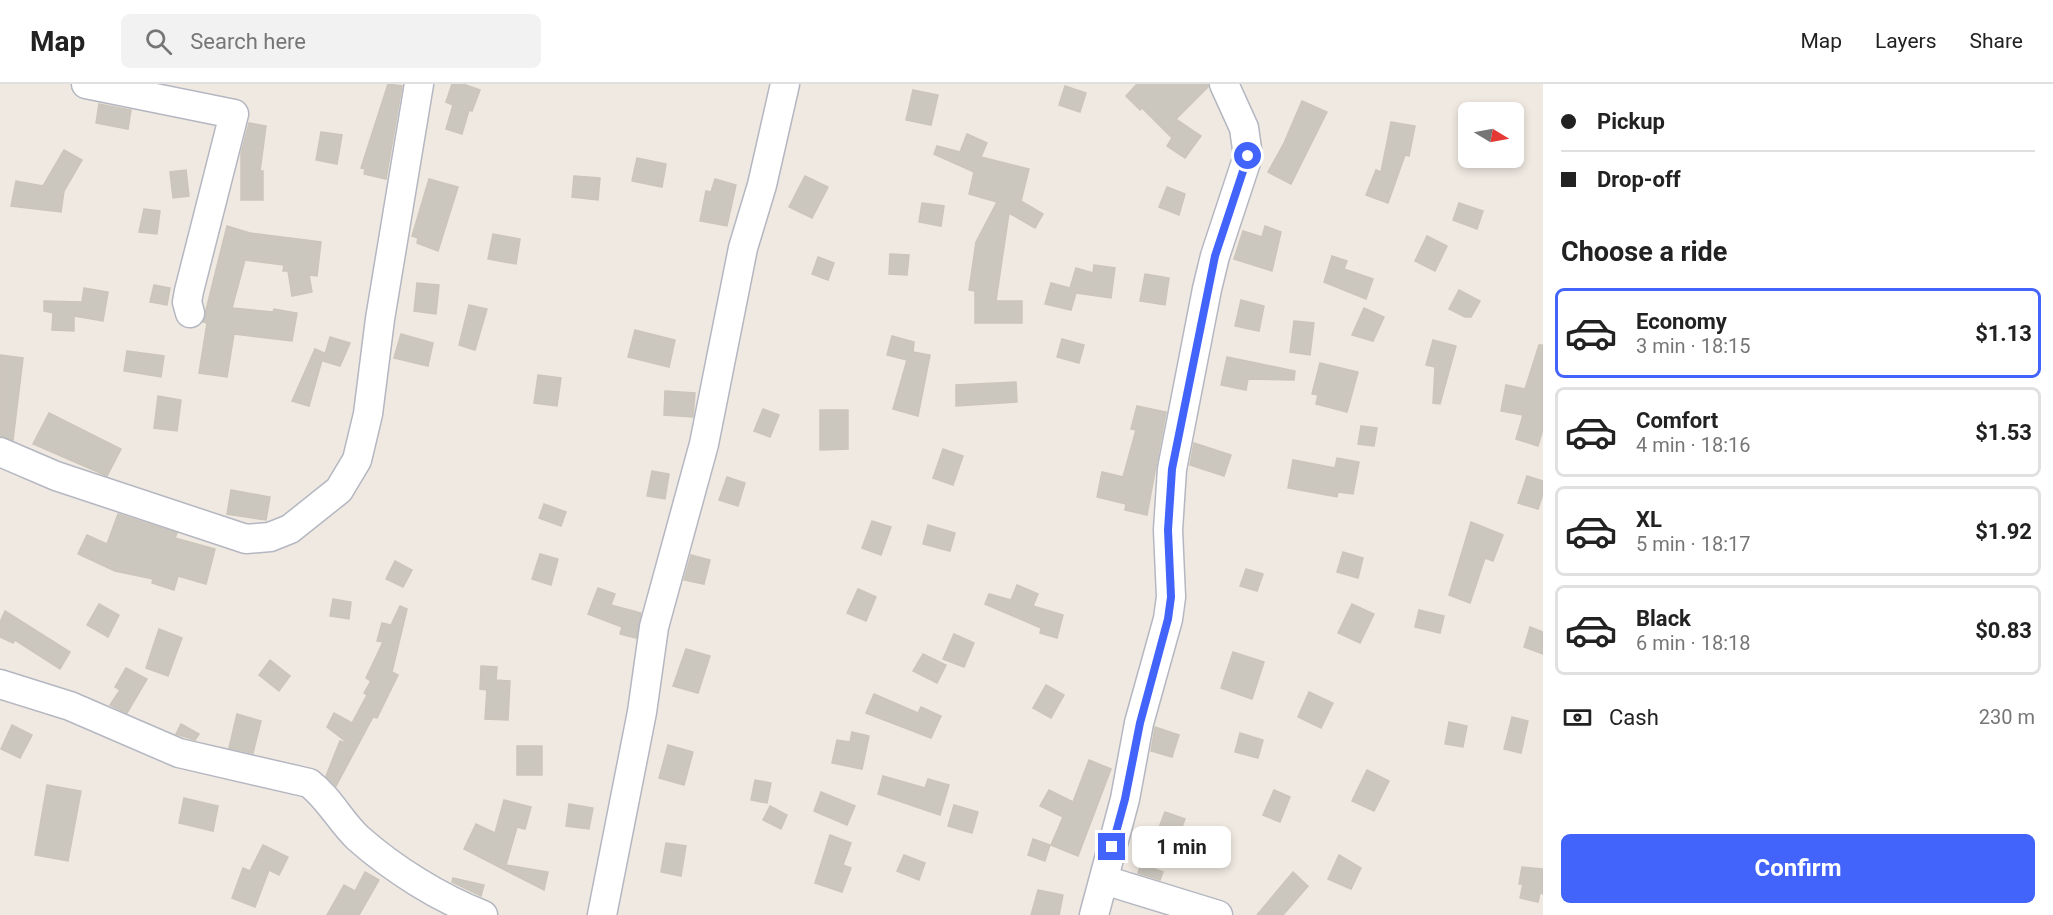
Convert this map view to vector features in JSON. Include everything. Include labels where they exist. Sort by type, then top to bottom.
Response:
[{"type":"street","points":[[86,84],[234,114],[189,291],[187,302],[190,313]]},
{"type":"street","points":[[0,452],[56,476],[246,539],[270,537],[290,529],[339,490],[357,460],[368,414],[380,319],[419,84]]},
{"type":"street","points":[[602,915],[642,712],[654,627],[704,444],[743,248],[762,185],[785,84]]},
{"type":"street","points":[[1094,915],[1125,799],[1140,723],[1168,619],[1171,597],[1168,530],[1172,469],[1215,256],[1248,156],[1244,129],[1224,84]]},
{"type":"street","points":[[0,684],[70,706],[179,753],[309,783],[323,794],[343,822],[374,850],[427,887],[483,915]]},
{"type":"street","points":[[1104,880],[1218,915]]},
{"type":"building","points":[[388,84],[402,86],[386,179],[364,174],[365,169],[361,168]]},
{"type":"building","points":[[452,84],[463,84],[480,90],[472,111],[469,110],[462,134],[446,129],[453,105],[446,102]]},
{"type":"building","points":[[1137,84],[1208,84],[1208,87],[1176,119],[1201,136],[1185,158],[1167,146],[1172,138],[1142,108],[1140,110],[1126,96]]},
{"type":"building","points":[[1065,86],[1086,93],[1080,112],[1059,105]]},
{"type":"building","points":[[913,90],[938,95],[931,125],[906,120]]},
{"type":"building","points":[[1302,101],[1327,112],[1291,184],[1268,172],[1284,143]]},
{"type":"building","points":[[99,104],[131,110],[128,129],[96,123]]},
{"type":"building","points":[[1391,122],[1415,126],[1409,156],[1405,155],[1388,203],[1366,195],[1376,170],[1381,172]]},
{"type":"building","points":[[249,123],[266,126],[260,171],[263,171],[263,200],[241,200],[241,153]]},
{"type":"building","points":[[321,132],[342,135],[337,164],[316,160]]},
{"type":"building","points":[[967,134],[987,143],[981,157],[1029,169],[1021,201],[1043,214],[1035,228],[1009,213],[996,301],[1022,301],[1022,323],[975,323],[975,291],[969,290],[976,242],[997,202],[969,194],[974,172],[934,154],[937,146],[960,152]]},
{"type":"building","points":[[64,150],[82,160],[64,191],[61,212],[11,206],[16,181],[43,186]]},
{"type":"building","points":[[637,158],[666,164],[662,187],[632,181]]},
{"type":"building","points":[[186,170],[189,196],[173,198],[170,172]]},
{"type":"building","points":[[574,176],[600,178],[598,200],[572,197]]},
{"type":"building","points":[[805,176],[828,187],[812,218],[789,207]]},
{"type":"building","points":[[429,179],[458,187],[438,251],[417,243],[418,238],[412,236]]},
{"type":"building","points":[[715,179],[736,185],[727,226],[700,221],[706,191],[711,192]]},
{"type":"building","points":[[1167,187],[1185,194],[1179,215],[1159,207]]},
{"type":"building","points":[[922,203],[944,206],[941,226],[919,222]]},
{"type":"building","points":[[1459,203],[1483,211],[1477,229],[1453,220]]},
{"type":"building","points":[[144,209],[160,211],[157,234],[139,232]]},
{"type":"building","points":[[227,226],[250,233],[321,242],[317,276],[309,275],[312,292],[292,296],[288,271],[283,271],[284,265],[245,260],[232,308],[273,312],[274,309],[297,313],[292,341],[234,334],[227,377],[199,373],[207,323],[203,322]]},
{"type":"building","points":[[1265,226],[1281,232],[1272,271],[1234,259],[1243,231],[1262,237]]},
{"type":"building","points":[[493,234],[520,239],[516,264],[488,259]]},
{"type":"building","points":[[1427,236],[1447,246],[1435,271],[1415,261]]},
{"type":"building","points":[[890,254],[909,255],[907,275],[889,274]]},
{"type":"building","points":[[1332,256],[1347,261],[1344,269],[1373,279],[1366,299],[1324,282]]},
{"type":"building","points":[[818,257],[834,263],[828,280],[812,274]]},
{"type":"building","points":[[1094,265],[1115,268],[1111,298],[1076,293],[1071,310],[1045,304],[1051,283],[1070,288],[1076,268],[1093,273]]},
{"type":"building","points":[[1145,274],[1169,278],[1165,305],[1140,301]]},
{"type":"building","points":[[417,283],[439,285],[436,314],[414,311]]},
{"type":"building","points":[[154,285],[170,288],[167,305],[150,302]]},
{"type":"building","points":[[84,288],[108,292],[103,321],[74,316],[74,331],[52,330],[53,313],[44,311],[44,301],[82,302]]},
{"type":"building","points":[[1459,290],[1480,301],[1471,317],[1465,317],[1449,309]]},
{"type":"building","points":[[1241,300],[1264,306],[1259,331],[1235,326]]},
{"type":"building","points":[[469,305],[487,309],[475,350],[459,345]]},
{"type":"building","points":[[1364,308],[1384,317],[1373,341],[1352,335]]},
{"type":"building","points":[[1294,321],[1314,323],[1310,355],[1290,352]]},
{"type":"building","points":[[635,330],[675,340],[669,367],[628,357]]},
{"type":"building","points":[[401,334],[433,343],[428,366],[394,358]]},
{"type":"building","points":[[892,336],[914,342],[913,352],[930,355],[918,416],[893,409],[907,360],[887,355]]},
{"type":"building","points":[[330,337],[350,343],[340,366],[323,361]]},
{"type":"building","points":[[1062,339],[1084,345],[1079,363],[1057,357]]},
{"type":"building","points":[[1433,340],[1456,346],[1440,404],[1433,403],[1435,367],[1426,365]]},
{"type":"building","points":[[1539,345],[1543,345],[1543,429],[1538,446],[1516,439],[1523,415],[1501,411],[1506,385],[1525,389]]},
{"type":"building","points":[[315,349],[324,353],[309,406],[292,401]]},
{"type":"building","points":[[127,351],[164,356],[161,377],[124,371]]},
{"type":"building","points":[[0,355],[23,358],[13,440],[0,436]]},
{"type":"building","points":[[1227,357],[1295,371],[1294,380],[1248,379],[1246,390],[1221,385]]},
{"type":"building","points":[[1320,363],[1358,372],[1347,412],[1316,404],[1318,395],[1312,394]]},
{"type":"building","points":[[538,375],[561,378],[557,406],[534,403]]},
{"type":"building","points":[[1016,382],[1017,402],[956,406],[956,385]]},
{"type":"building","points":[[665,391],[695,393],[693,417],[664,415]]},
{"type":"building","points":[[158,396],[181,400],[177,431],[154,428]]},
{"type":"building","points":[[1137,406],[1166,412],[1147,515],[1125,510],[1126,504],[1097,497],[1102,472],[1123,477],[1136,430],[1131,429]]},
{"type":"building","points":[[763,409],[779,415],[770,437],[754,431]]},
{"type":"building","points":[[820,410],[848,410],[848,449],[820,450]]},
{"type":"building","points":[[49,413],[121,449],[107,476],[33,444]]},
{"type":"building","points":[[1361,426],[1377,428],[1374,446],[1358,444]]},
{"type":"building","points":[[1194,443],[1231,455],[1224,476],[1190,465]]},
{"type":"building","points":[[943,449],[963,456],[953,485],[933,478]]},
{"type":"building","points":[[1337,458],[1359,462],[1353,494],[1338,492],[1337,497],[1288,488],[1293,460],[1335,468]]},
{"type":"building","points":[[652,471],[669,474],[665,499],[647,496]]},
{"type":"building","points":[[1527,476],[1543,481],[1543,494],[1538,509],[1518,503]]},
{"type":"building","points":[[727,477],[745,483],[738,506],[719,500]]},
{"type":"building","points":[[231,490],[270,497],[266,520],[227,514]]},
{"type":"building","points":[[544,504],[566,512],[561,526],[539,518]]},
{"type":"building","points":[[118,514],[177,533],[175,538],[215,549],[206,584],[178,576],[174,590],[152,583],[153,579],[115,571],[78,554],[87,535],[107,544]]},
{"type":"building","points":[[872,521],[891,527],[881,555],[862,548]]},
{"type":"building","points":[[1471,522],[1503,535],[1493,561],[1485,558],[1470,603],[1449,595]]},
{"type":"building","points":[[928,525],[955,533],[950,551],[923,544]]},
{"type":"building","points":[[1343,552],[1363,558],[1358,578],[1337,572]]},
{"type":"building","points":[[540,554],[558,559],[551,585],[532,579]]},
{"type":"building","points":[[691,555],[710,560],[704,584],[684,580]]},
{"type":"building","points":[[395,561],[412,570],[403,587],[386,579]]},
{"type":"building","points":[[1246,569],[1263,574],[1257,591],[1240,586]]},
{"type":"building","points":[[1017,585],[1038,594],[1033,606],[1063,615],[1057,638],[1040,633],[1041,628],[985,604],[989,594],[1011,600]]},
{"type":"building","points":[[598,588],[615,594],[611,605],[641,613],[636,638],[620,634],[622,627],[588,614]]},
{"type":"building","points":[[858,589],[876,597],[866,621],[847,613]]},
{"type":"building","points":[[333,599],[351,602],[349,619],[330,616]]},
{"type":"building","points":[[99,604],[119,615],[108,637],[87,625]]},
{"type":"building","points":[[1352,604],[1374,614],[1360,643],[1338,633]]},
{"type":"building","points":[[400,606],[407,609],[392,672],[398,675],[377,718],[373,717],[336,786],[326,776],[340,741],[349,744],[327,727],[334,713],[352,723],[367,695],[364,693],[371,681],[366,678],[383,642],[377,641],[382,623],[391,625]]},
{"type":"building","points":[[1419,610],[1444,616],[1440,633],[1415,627]]},
{"type":"building","points":[[5,611],[70,652],[60,669],[15,640],[13,643],[0,637],[0,622]]},
{"type":"building","points":[[1530,627],[1543,632],[1543,654],[1524,647]]},
{"type":"building","points":[[159,629],[182,638],[168,676],[146,668]]},
{"type":"building","points":[[954,634],[974,643],[964,667],[943,659]]},
{"type":"building","points":[[686,649],[710,656],[698,693],[673,686]]},
{"type":"building","points":[[1233,652],[1264,662],[1252,699],[1221,688]]},
{"type":"building","points":[[923,654],[946,665],[937,683],[913,671]]},
{"type":"building","points":[[270,660],[290,676],[279,691],[259,675]]},
{"type":"building","points":[[481,666],[497,667],[496,680],[510,681],[508,720],[485,719],[487,690],[480,689]]},
{"type":"building","points":[[126,668],[147,679],[127,713],[110,705],[120,690],[115,687]]},
{"type":"building","points":[[1046,685],[1064,695],[1051,718],[1033,708]]},
{"type":"building","points":[[1309,692],[1333,703],[1321,728],[1298,717]]},
{"type":"building","points":[[874,694],[918,713],[921,707],[941,716],[931,738],[866,713]]},
{"type":"building","points":[[237,714],[261,721],[253,753],[229,748]]},
{"type":"building","points":[[1512,717],[1528,721],[1521,753],[1504,749]]},
{"type":"building","points":[[1449,722],[1467,726],[1463,747],[1445,744]]},
{"type":"building","points":[[181,724],[199,734],[195,740],[176,734]]},
{"type":"building","points":[[12,725],[32,735],[20,758],[1,749]]},
{"type":"building","points":[[1155,727],[1179,735],[1172,757],[1151,751]]},
{"type":"building","points":[[852,732],[869,736],[862,769],[832,763],[837,740],[850,742]]},
{"type":"building","points":[[1240,733],[1263,740],[1258,758],[1235,752]]},
{"type":"building","points":[[668,745],[693,752],[684,785],[659,778]]},
{"type":"building","points":[[517,746],[542,746],[542,775],[517,775]]},
{"type":"building","points":[[1089,760],[1111,769],[1078,856],[1051,845],[1063,817],[1040,806],[1049,790],[1073,802]]},
{"type":"building","points":[[1367,770],[1389,781],[1374,811],[1352,801]]},
{"type":"building","points":[[883,776],[925,788],[928,779],[949,785],[940,815],[878,794]]},
{"type":"building","points":[[755,780],[771,783],[767,803],[751,800]]},
{"type":"building","points":[[47,785],[81,791],[68,861],[35,855]]},
{"type":"building","points":[[1274,790],[1290,797],[1280,822],[1263,815]]},
{"type":"building","points":[[821,792],[855,806],[847,825],[814,811]]},
{"type":"building","points":[[184,798],[218,806],[213,831],[179,823]]},
{"type":"building","points":[[504,800],[531,807],[525,829],[517,827],[506,865],[548,872],[544,890],[464,849],[476,824],[495,833]]},
{"type":"building","points":[[569,804],[593,808],[589,829],[566,826]]},
{"type":"building","points":[[954,805],[978,812],[972,833],[948,826]]},
{"type":"building","points":[[770,806],[787,815],[781,829],[763,820]]},
{"type":"building","points":[[1165,812],[1185,819],[1176,843],[1156,835]]},
{"type":"building","points":[[830,835],[851,843],[843,865],[851,868],[842,892],[815,883]]},
{"type":"building","points":[[1033,839],[1050,845],[1045,861],[1028,855]]},
{"type":"building","points":[[666,843],[686,846],[681,876],[661,872]]},
{"type":"building","points":[[263,845],[288,857],[279,875],[269,870],[255,907],[232,898],[243,868],[250,871]]},
{"type":"building","points":[[904,855],[925,863],[919,880],[897,871]]},
{"type":"building","points":[[1339,855],[1361,868],[1351,889],[1328,879]]},
{"type":"building","points":[[1141,864],[1163,872],[1160,880],[1138,873]]},
{"type":"building","points":[[1522,867],[1543,869],[1543,894],[1540,893],[1538,902],[1520,898],[1523,884],[1519,884]]},
{"type":"building","points":[[365,872],[379,880],[359,915],[327,915],[344,885],[355,891]]},
{"type":"building","points":[[1293,872],[1308,886],[1283,915],[1257,915]]},
{"type":"building","points":[[453,878],[484,885],[481,896],[452,882]]},
{"type":"building","points":[[1038,890],[1063,895],[1059,915],[1031,915]]},
{"type":"route","points":[[1112,847],[1125,799],[1140,723],[1168,619],[1171,597],[1168,530],[1172,469],[1207,289],[1215,256],[1248,156]]}]
